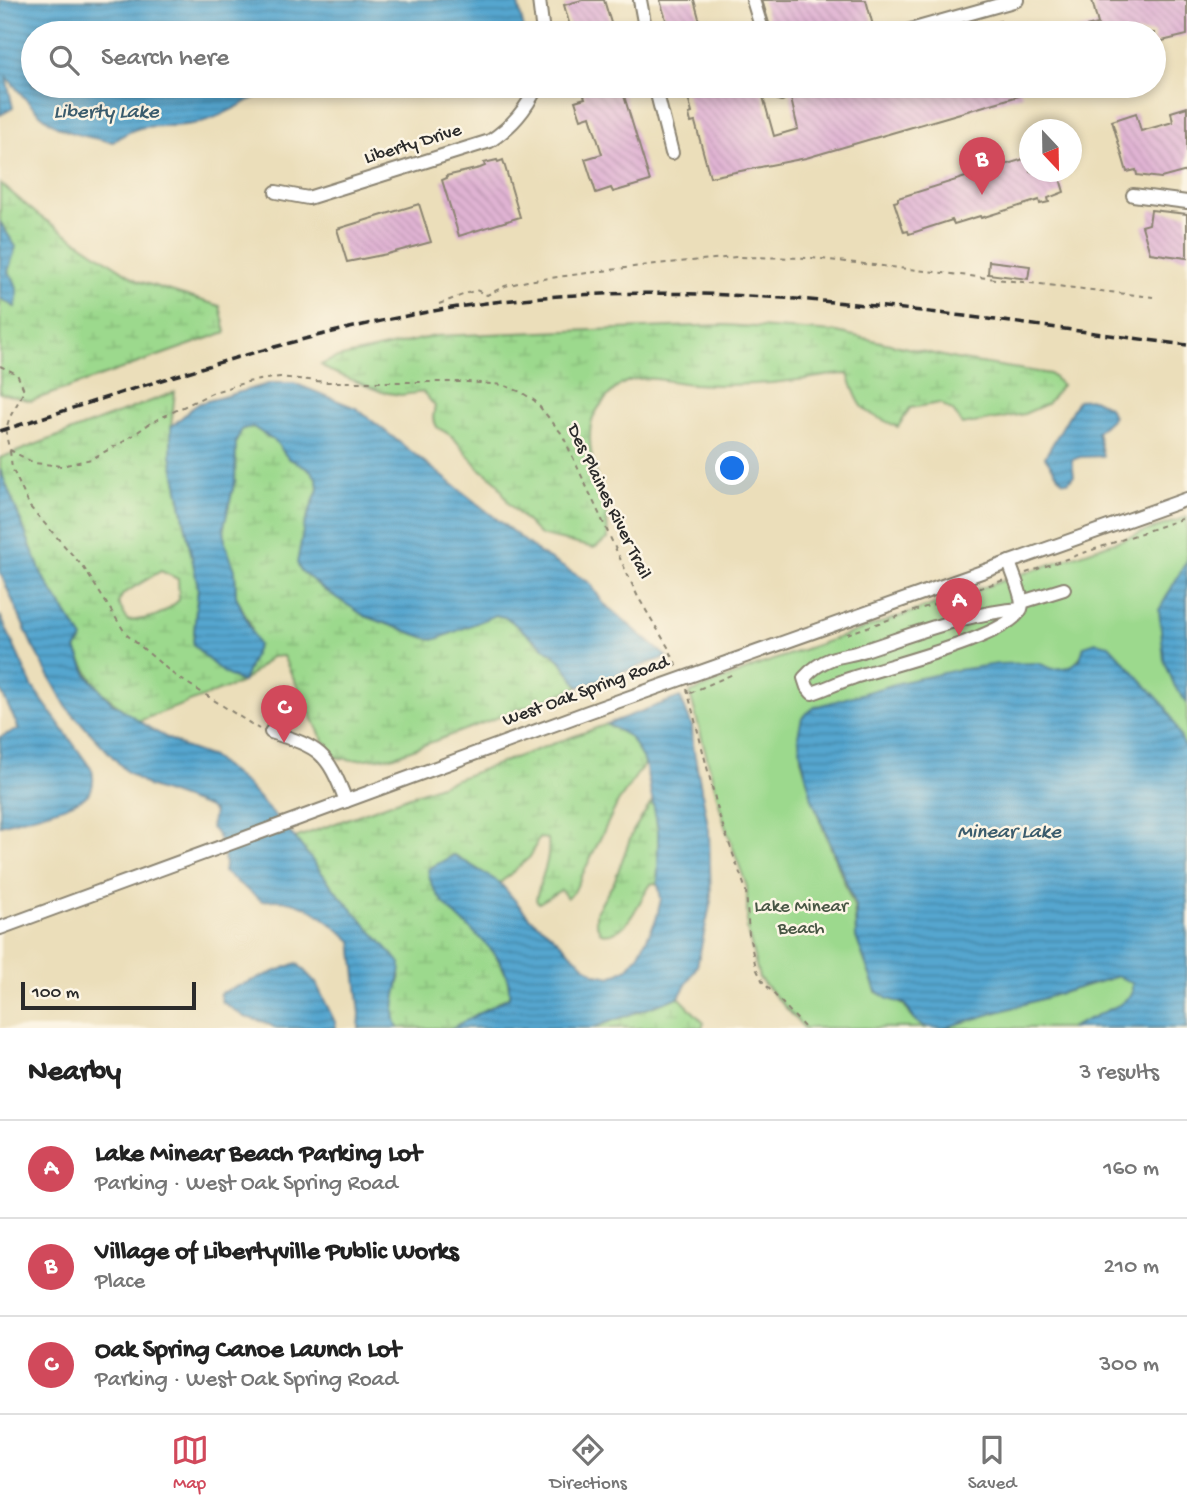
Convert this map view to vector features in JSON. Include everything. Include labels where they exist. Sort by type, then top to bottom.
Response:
[{"type":"street","points":[[539,0],[541,21]]},
{"type":"street","points":[[640,0],[644,21]]},
{"type":"street","points":[[753,0],[759,21]]},
{"type":"street","points":[[962,0],[967,14]]},
{"type":"street","points":[[942,21],[1017,0]]},
{"type":"street","name":"Liberty Drive","points":[[276,192],[308,198],[490,141],[520,116],[530,98]]},
{"type":"street","points":[[658,98],[672,153]]},
{"type":"street","points":[[1133,195],[1187,202]]},
{"type":"street","name":"West Oak Spring Road","points":[[0,928],[682,678],[1187,499]]},
{"type":"street","points":[[1009,562],[1021,605],[1009,623],[965,642],[851,678],[820,691],[812,693],[807,687],[804,678],[812,668],[831,659],[1021,605],[1064,589]]},
{"type":"street","points":[[271,732],[305,744],[323,755],[346,801]]},
{"type":"path","points":[[439,304],[476,290],[487,295],[505,286],[559,276],[698,260],[758,257],[811,258],[1153,297]]},
{"type":"path","points":[[2,366],[17,374],[23,390],[6,425],[12,468],[30,507],[84,568],[126,634],[173,674],[252,726],[271,732]]},
{"type":"path","name":"Des Plaines River Trail","points":[[10,450],[34,463],[62,466],[91,459],[152,422],[214,392],[247,382],[280,377],[326,382],[468,382],[503,385],[536,401],[562,434],[638,597],[668,647],[682,678],[720,818],[746,890],[749,935],[756,968],[763,982],[805,1028]]},
{"type":"path","points":[[837,637],[1187,517]]},
{"type":"path","points":[[688,694],[737,673]]},
{"type":"green space","points":[[0,183],[38,215],[138,281],[220,306],[226,332],[31,401],[0,393],[0,298],[14,307],[17,300],[8,272],[6,229],[0,222]]},
{"type":"green space","points":[[724,325],[837,332],[956,359],[1050,374],[1062,385],[1047,404],[1024,414],[962,425],[954,412],[940,403],[910,408],[898,427],[864,409],[848,374],[735,385],[632,380],[609,395],[591,424],[590,447],[606,512],[608,539],[594,548],[540,535],[509,504],[497,482],[478,467],[453,437],[437,427],[433,418],[435,406],[423,392],[401,395],[382,392],[321,365],[333,359],[435,336]]},
{"type":"green space","points":[[175,392],[171,455],[198,587],[193,644],[213,664],[234,679],[252,628],[236,596],[235,570],[225,543],[224,526],[235,480],[236,442],[242,429],[253,427],[276,442],[288,458],[310,470],[317,479],[318,489],[304,526],[300,570],[323,589],[365,616],[426,638],[437,639],[496,615],[507,618],[560,660],[579,687],[392,757],[353,760],[334,757],[321,736],[283,656],[271,657],[243,682],[139,721],[102,691],[82,662],[76,649],[83,639],[43,577],[0,469],[0,458]],"holes":[[[161,571],[178,579],[179,600],[156,616],[128,621],[118,603],[123,594]]]},
{"type":"green space","name":"Lake Minear Beach","points":[[1187,517],[1187,754],[1084,651],[1075,664],[1066,670],[800,734],[801,759],[817,813],[854,907],[856,937],[876,992],[904,1005],[913,1019],[925,1028],[804,1028],[759,978],[747,928],[747,887],[725,826],[690,693],[759,665]]},
{"type":"green space","points":[[607,724],[630,737],[645,763],[618,802],[574,892],[567,898],[561,890],[539,903],[536,900],[547,863],[548,839],[539,838],[530,857],[500,883],[455,855],[440,898],[474,930],[495,955],[508,982],[509,996],[452,1028],[398,1028],[394,1008],[401,976],[295,838]]},
{"type":"green space","points":[[653,800],[658,829],[658,884],[652,883],[626,924],[611,933],[601,933],[596,924],[596,912],[614,882],[633,831]]},
{"type":"green space","points":[[1119,976],[1133,983],[1132,995],[1118,1006],[1070,1028],[944,1028]]},
{"type":"green space","points":[[679,997],[704,1023],[702,1028],[592,1028]]},
{"type":"water","name":"Liberty Lake","points":[[0,0],[517,0],[522,21],[21,21],[21,94],[6,76],[13,108],[0,115]]},
{"type":"water","name":"Liberty Lake","points":[[24,98],[254,98],[203,121],[180,126],[143,127],[113,142],[63,129],[49,121]]},
{"type":"water","points":[[0,222],[16,247],[8,272],[17,289],[15,307],[0,298]]},
{"type":"water","points":[[272,383],[294,383],[356,408],[541,554],[590,583],[603,603],[667,657],[579,687],[560,660],[507,618],[496,615],[437,639],[426,638],[365,616],[323,589],[300,570],[297,563],[304,526],[318,489],[317,479],[310,470],[288,458],[276,442],[253,427],[242,429],[236,442],[235,480],[224,526],[225,543],[235,570],[236,596],[258,645],[243,682],[222,671],[193,644],[198,587],[171,455],[171,427],[197,404]]},
{"type":"water","points":[[1093,399],[1109,407],[1113,417],[1097,432],[1103,456],[1072,460],[1074,476],[1068,482],[1062,481],[1045,457],[1078,400]]},
{"type":"water","points":[[0,469],[43,577],[83,639],[76,649],[87,675],[110,701],[154,731],[184,747],[212,757],[246,784],[295,838],[335,890],[401,964],[394,1012],[398,1028],[359,1028],[360,1014],[352,941],[311,910],[289,901],[262,901],[224,872],[223,848],[211,828],[214,812],[148,786],[126,771],[67,708],[32,645],[0,572]]},
{"type":"water","points":[[1187,560],[1187,703],[1175,687],[1164,660],[1159,610]]},
{"type":"water","points":[[0,615],[32,686],[92,770],[93,781],[89,794],[78,801],[0,825],[0,737],[19,729],[0,689]]},
{"type":"water","name":"Minear Lake","points":[[1096,642],[1109,645],[1166,707],[1187,751],[1187,1028],[1070,1028],[1119,1005],[1132,994],[1132,983],[1118,976],[944,1028],[924,1026],[916,1021],[905,1004],[888,999],[876,991],[856,937],[856,906],[812,799],[798,735],[802,717],[815,707],[902,682],[957,670],[998,664],[1038,663],[1053,669],[1070,667],[1080,659],[1084,646]]},
{"type":"water","points":[[680,697],[692,726],[693,746],[709,830],[711,901],[697,966],[679,997],[592,1028],[452,1028],[509,997],[507,977],[499,960],[443,902],[433,886],[428,869],[454,855],[500,883],[530,918],[596,974],[611,977],[628,968],[638,956],[656,920],[661,899],[658,884],[658,829],[645,763],[630,737],[607,724]]},
{"type":"water","points":[[297,963],[316,983],[336,1028],[276,1028],[245,1017],[222,1002],[220,993]]},
{"type":"building","points":[[582,0],[604,0],[610,21],[569,21],[564,5]]},
{"type":"building","points":[[660,0],[694,0],[700,21],[666,21]]},
{"type":"building","points":[[762,0],[866,0],[872,21],[768,21]]},
{"type":"building","points":[[1092,0],[1187,0],[1187,35],[1166,40],[1166,21],[1097,21]]},
{"type":"building","points":[[585,98],[625,98],[650,181],[613,192],[611,188],[596,193],[585,159],[602,154],[590,116],[581,119],[575,101]]},
{"type":"building","points":[[688,98],[763,98],[774,136],[798,129],[791,98],[1012,98],[806,158],[710,177],[695,122],[691,123],[689,114],[692,113]]},
{"type":"building","points":[[1187,107],[1187,171],[1161,178],[1137,175],[1136,170],[1127,172],[1112,121],[1136,113],[1141,131],[1173,122],[1171,112]]},
{"type":"building","points":[[503,160],[520,217],[459,236],[442,180],[447,178],[446,176],[480,168],[485,166],[484,163]]},
{"type":"building","points":[[1019,160],[1019,182],[1061,182],[1064,192],[1048,198],[1049,202],[1040,204],[1039,200],[981,218],[980,216],[954,224],[952,220],[909,234],[908,231],[904,232],[894,202],[898,201],[898,198]]},
{"type":"building","points":[[419,204],[431,242],[347,262],[337,229]]},
{"type":"building","points":[[1151,210],[1187,214],[1187,258],[1150,253],[1142,226],[1149,224]]},
{"type":"building","points":[[989,261],[1030,266],[1028,279],[988,274]]},
{"type":"railway","points":[[0,431],[206,366],[346,329],[416,314],[559,296],[638,293],[795,299],[952,315],[1187,345]]},
{"type":"place","name":"Village of Libertyville Public Works","points":[[982,195]]},
{"type":"place","name":"Lake Minear Beach Parking Lot","points":[[959,636]]},
{"type":"place","name":"Oak Spring Canoe Launch Lot","points":[[284,743]]}]
